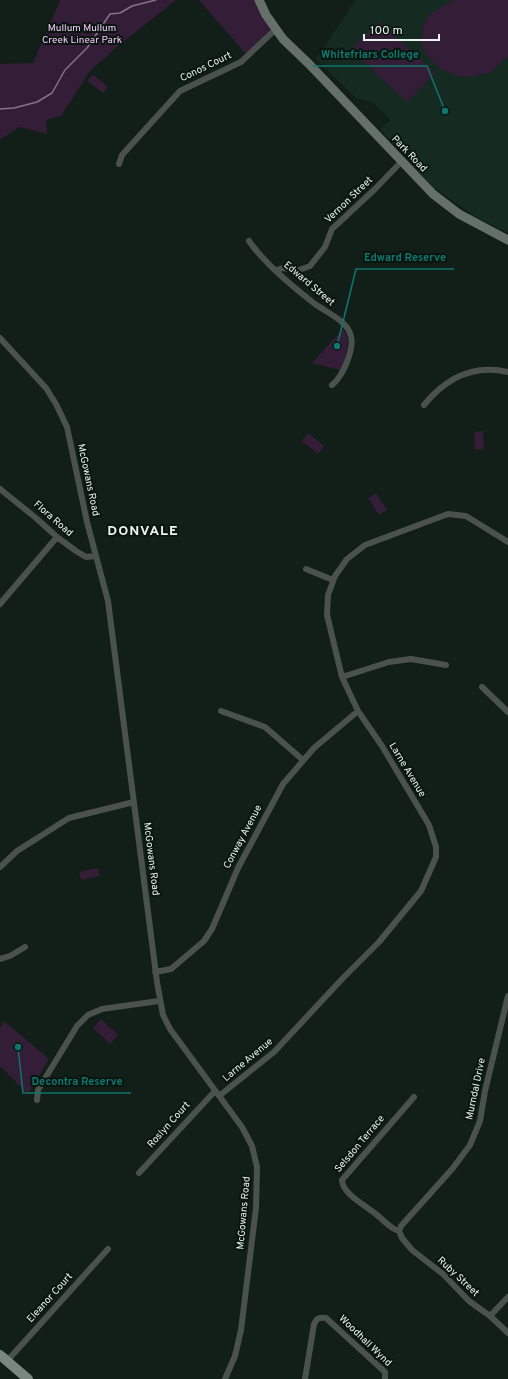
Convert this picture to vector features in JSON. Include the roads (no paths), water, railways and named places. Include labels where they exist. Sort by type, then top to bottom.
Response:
[{"type":"main road","points":[[4,1358],[28,1379]]},
{"type":"street","name":"Park Road","points":[[259,0],[266,15],[276,29],[291,41],[309,64],[433,194],[459,214],[508,240]]},
{"type":"street","name":"Conos Court","points":[[119,164],[122,156],[180,91],[241,62],[276,29]]},
{"type":"street","name":"Vernon Street","points":[[277,270],[283,268],[299,270],[310,266],[321,254],[332,228],[375,190],[401,162]]},
{"type":"street","name":"Edward Street","points":[[249,241],[261,256],[314,303],[344,324],[350,332],[352,342],[344,371],[332,385]]},
{"type":"street","name":"McGowans Road","points":[[0,338],[46,388],[63,416],[95,556],[108,601],[159,1001],[168,1026],[242,1127],[252,1146],[257,1167],[258,1181],[239,1343],[225,1379]]},
{"type":"street","points":[[424,405],[443,385],[464,374],[489,369],[508,372]]},
{"type":"street","name":"Flora Road","points":[[0,489],[32,514],[56,537],[86,557],[95,556]]},
{"type":"street","name":"Larne Avenue","points":[[217,1094],[274,1052],[379,942],[417,896],[434,861],[436,847],[429,825],[392,762],[358,711],[342,678],[327,615],[328,595],[333,580],[347,559],[365,545],[448,514],[466,516],[508,542]]},
{"type":"street","points":[[0,604],[56,537]]},
{"type":"street","points":[[306,569],[333,580]]},
{"type":"street","points":[[342,678],[389,662],[411,659],[446,665]]},
{"type":"street","points":[[482,687],[508,712]]},
{"type":"street","points":[[221,711],[265,726],[303,760]]},
{"type":"street","name":"Conway Avenue","points":[[155,972],[168,970],[174,967],[198,947],[208,936],[241,862],[283,784],[303,760],[358,711]]},
{"type":"street","points":[[0,867],[17,851],[69,818],[134,802]]},
{"type":"street","points":[[0,959],[10,956],[25,947]]},
{"type":"street","name":"Murndal Drive","points":[[399,1231],[453,1168],[470,1145],[480,1121],[485,1091],[508,996]]},
{"type":"street","points":[[37,1100],[38,1090],[82,1020],[102,1009],[159,1001]]},
{"type":"street","name":"Roslyn Court","points":[[139,1173],[217,1094]]},
{"type":"street","name":"Selsdon Terrace","points":[[399,1231],[390,1227],[376,1214],[356,1200],[344,1186],[342,1180],[414,1097]]},
{"type":"street","name":"Ruby Street","points":[[399,1231],[402,1238],[412,1250],[443,1274],[469,1301],[490,1316],[508,1333]]},
{"type":"street","name":"Eleanor Court","points":[[4,1358],[108,1249]]},
{"type":"street","points":[[490,1316],[508,1297]]},
{"type":"street","name":"Woodhall Wynd","points":[[306,1379],[314,1324],[316,1319],[321,1317],[326,1318],[385,1372],[385,1379]]},
{"type":"waterway","points":[[0,109],[14,108],[37,102],[52,93],[65,70],[87,48],[110,14],[120,13],[132,6],[156,0]]},
{"type":"place","name":"Whitefriars College","points":[[445,111]]},
{"type":"place","name":"Edward Reserve","points":[[337,346]]},
{"type":"place","name":"Decontra Reserve","points":[[18,1047]]},
{"type":"district","name":"DONVALE","points":[[143,531]]},
{"type":"park label","name":"Mullum Mullum Creek Linear Park","points":[[82,34]]}]
